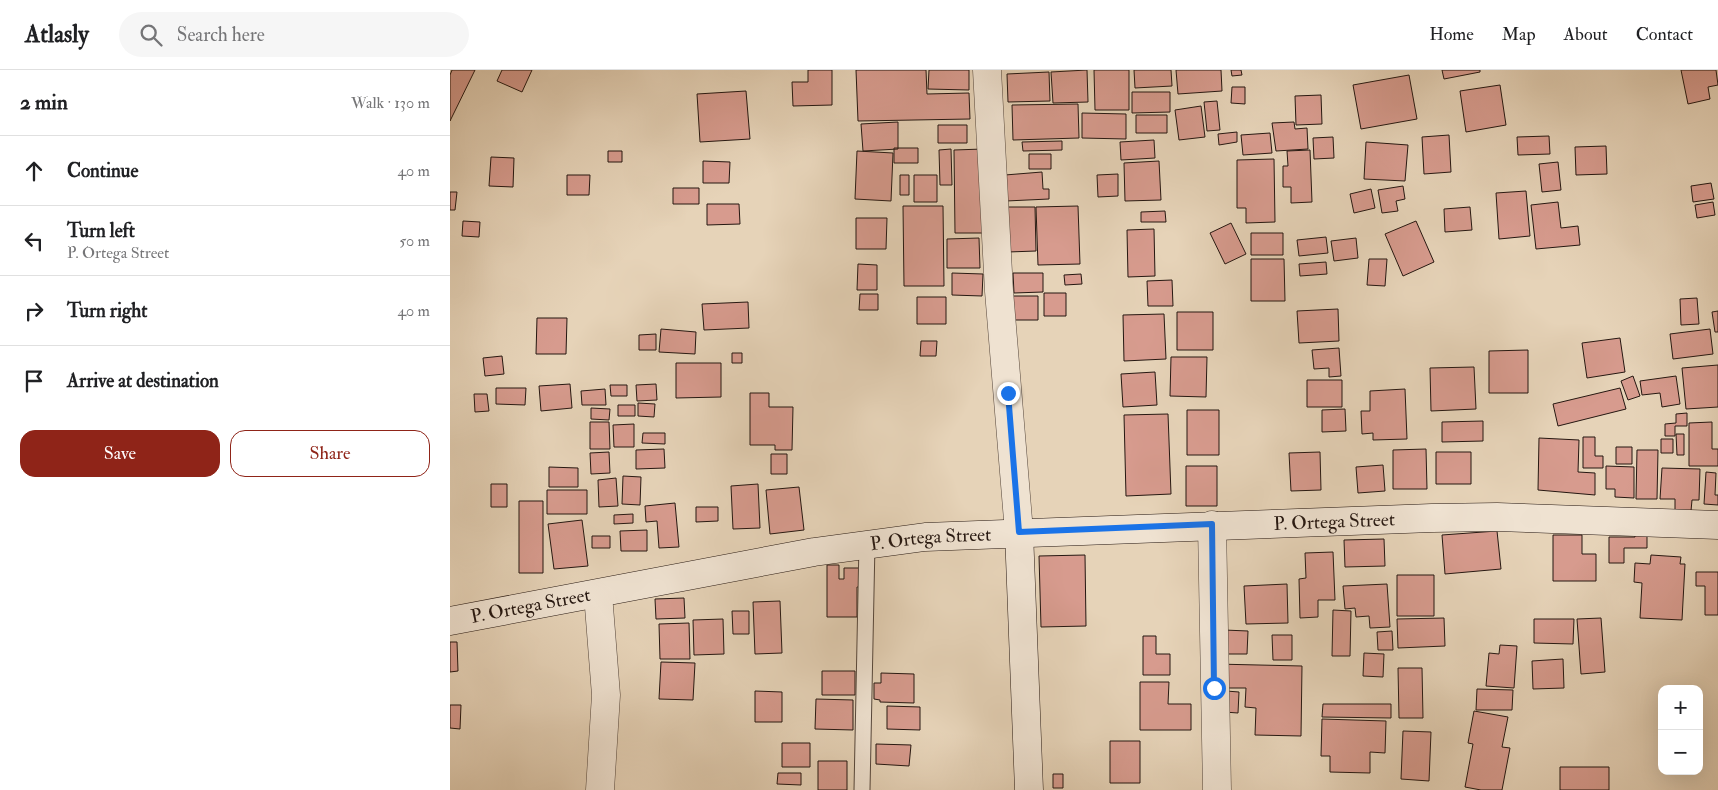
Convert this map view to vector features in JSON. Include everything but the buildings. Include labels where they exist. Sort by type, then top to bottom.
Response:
[{"type":"street","points":[[987,70],[999,291],[1019,532],[1029,790]]},
{"type":"street","name":"P. Ortega Street","points":[[450,621],[867,543],[925,536],[1212,524],[1497,517],[1718,525]]},
{"type":"street","points":[[1212,524],[1217,790]]},
{"type":"street","points":[[598,594],[606,695],[600,790]]},
{"type":"lane","points":[[862,790],[867,543]]},
{"type":"route","points":[[1008,393],[1019,532],[1212,524],[1214,688]]}]
